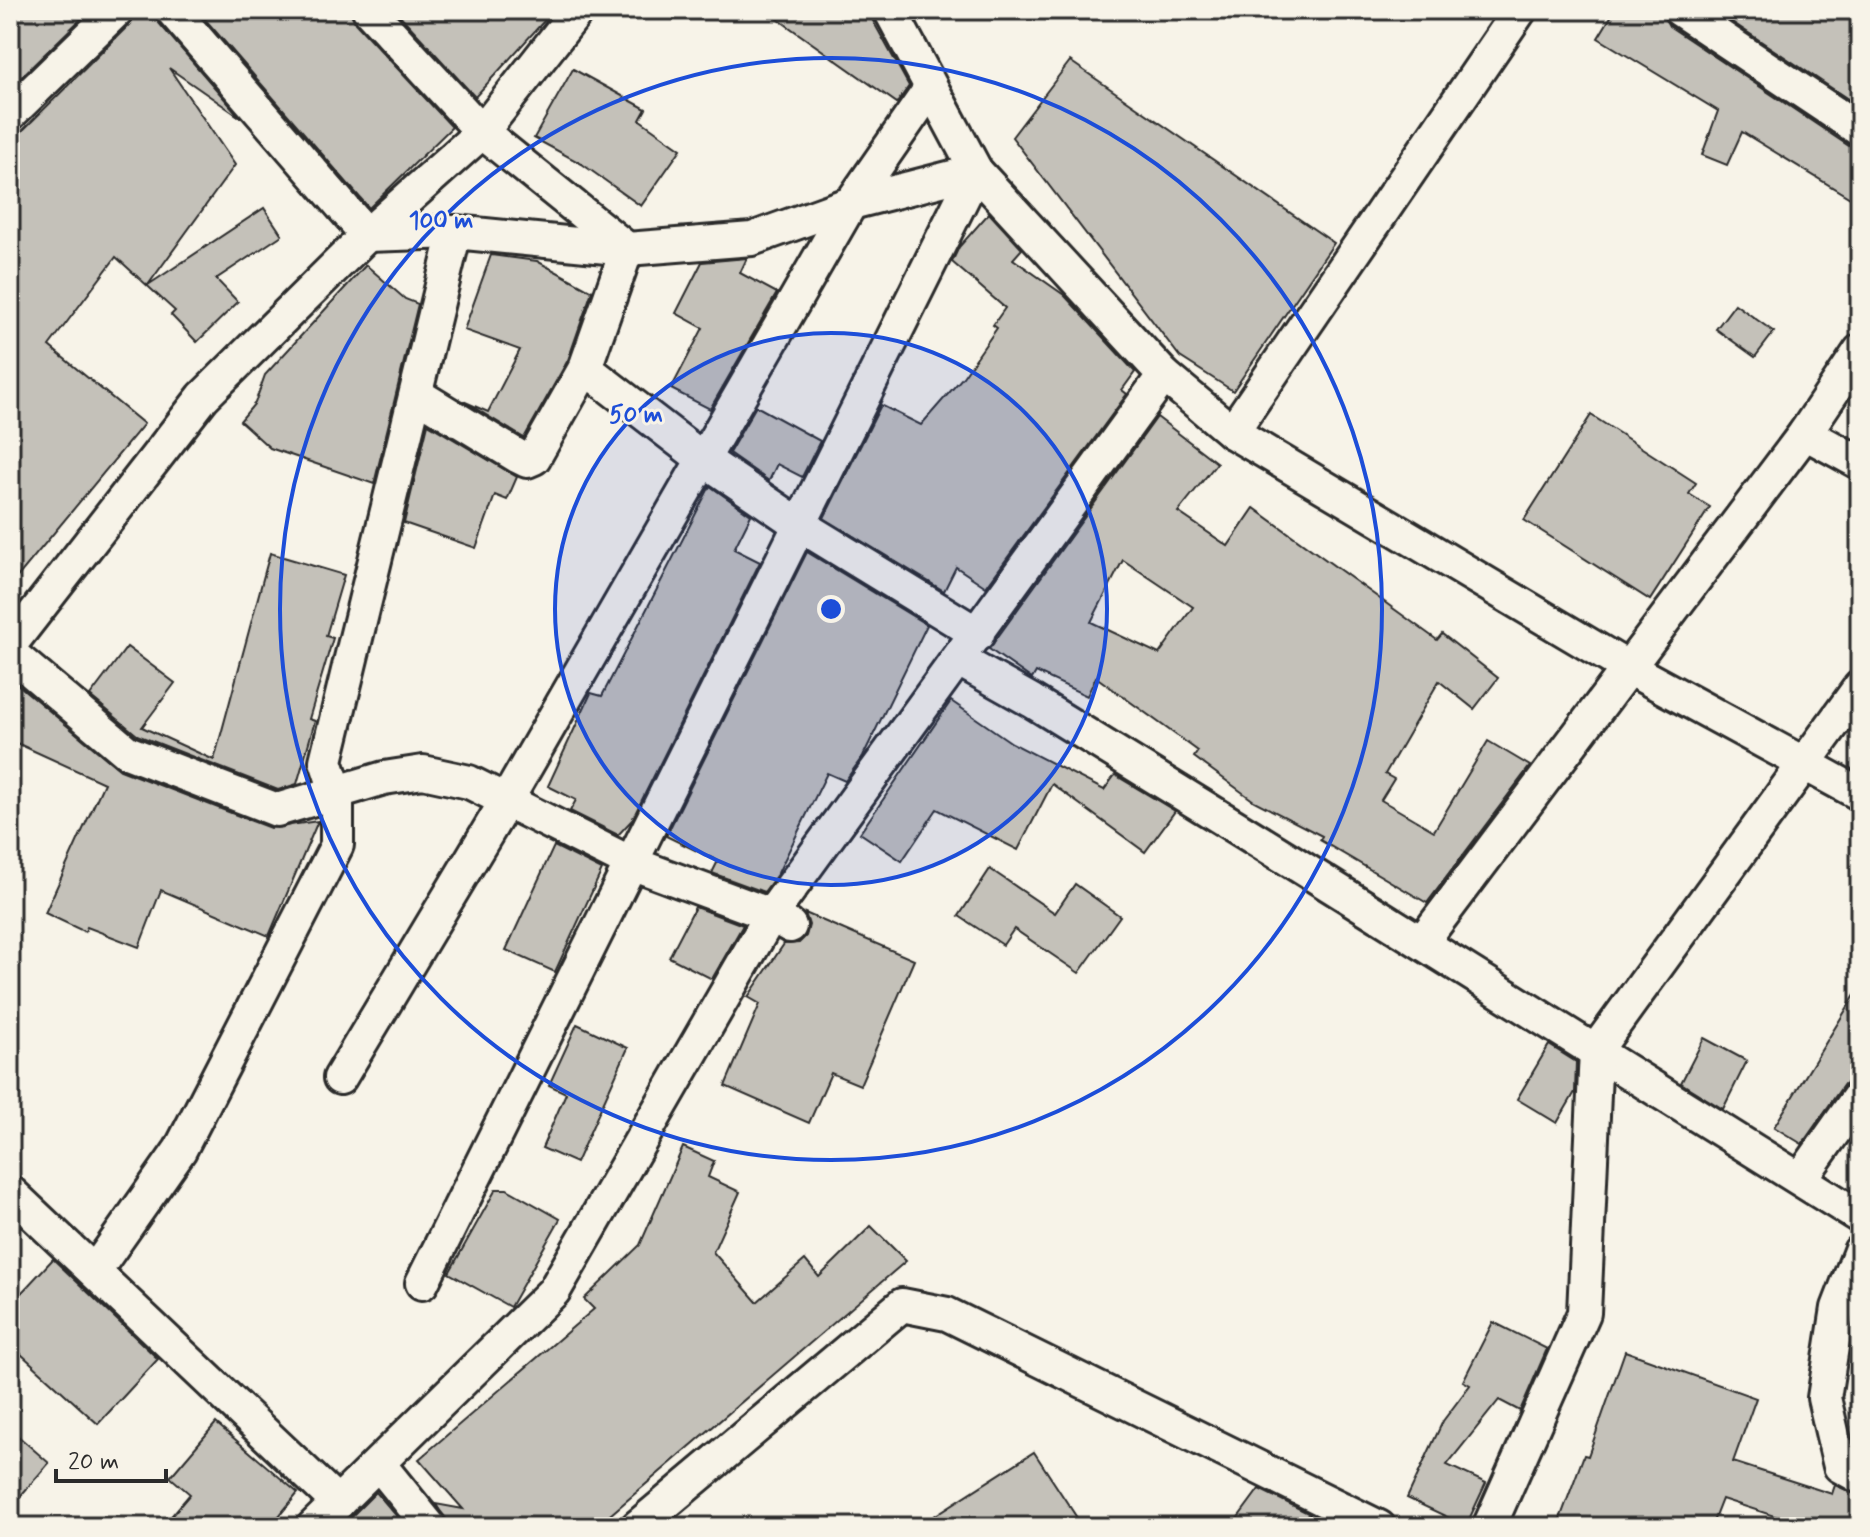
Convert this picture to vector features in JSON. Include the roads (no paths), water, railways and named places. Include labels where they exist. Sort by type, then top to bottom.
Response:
[{"type":"street","points":[[10,114],[117,10]]},
{"type":"street","points":[[172,10],[367,235]]},
{"type":"street","points":[[369,10],[482,132],[627,249]]},
{"type":"street","points":[[10,645],[203,397],[367,235],[482,132],[578,10]]},
{"type":"street","points":[[890,10],[976,171],[1164,375],[1232,432],[1630,669],[1860,794]]},
{"type":"street","points":[[1232,432],[1520,10]]},
{"type":"street","points":[[1680,10],[1860,130]]},
{"type":"street","points":[[340,1078],[505,803],[851,203],[930,89]]},
{"type":"street","points":[[367,235],[455,232],[627,249],[752,239],[851,203],[976,171]]},
{"type":"street","points":[[422,1283],[976,171]]},
{"type":"street","points":[[95,1271],[180,1150],[337,845],[337,794],[326,761],[455,232]]},
{"type":"street","points":[[416,394],[527,461],[534,458],[585,368],[627,249]]},
{"type":"street","points":[[1422,942],[1805,433],[1860,351]]},
{"type":"street","points":[[585,368],[703,459],[800,525],[978,634]]},
{"type":"street","points":[[313,1527],[554,1291],[780,920],[959,660],[1164,375]]},
{"type":"street","points":[[1805,433],[1860,463]]},
{"type":"street","points":[[10,653],[127,752],[277,810],[384,778],[423,772],[469,782],[505,803],[631,863],[780,920]]},
{"type":"street","points":[[959,660],[1032,701],[1422,942],[1802,1177],[1860,1217]]},
{"type":"street","points":[[1489,1527],[1584,1313],[1596,1050],[1807,764],[1860,687]]},
{"type":"street","points":[[1802,1177],[1860,1095]]},
{"type":"street","points":[[10,1192],[338,1503]]},
{"type":"street","points":[[1860,1251],[1838,1308],[1824,1398],[1840,1466],[1860,1477]]},
{"type":"street","points":[[637,1527],[902,1305],[947,1314],[1379,1527]]},
{"type":"street","points":[[379,1464],[430,1527]]}]
